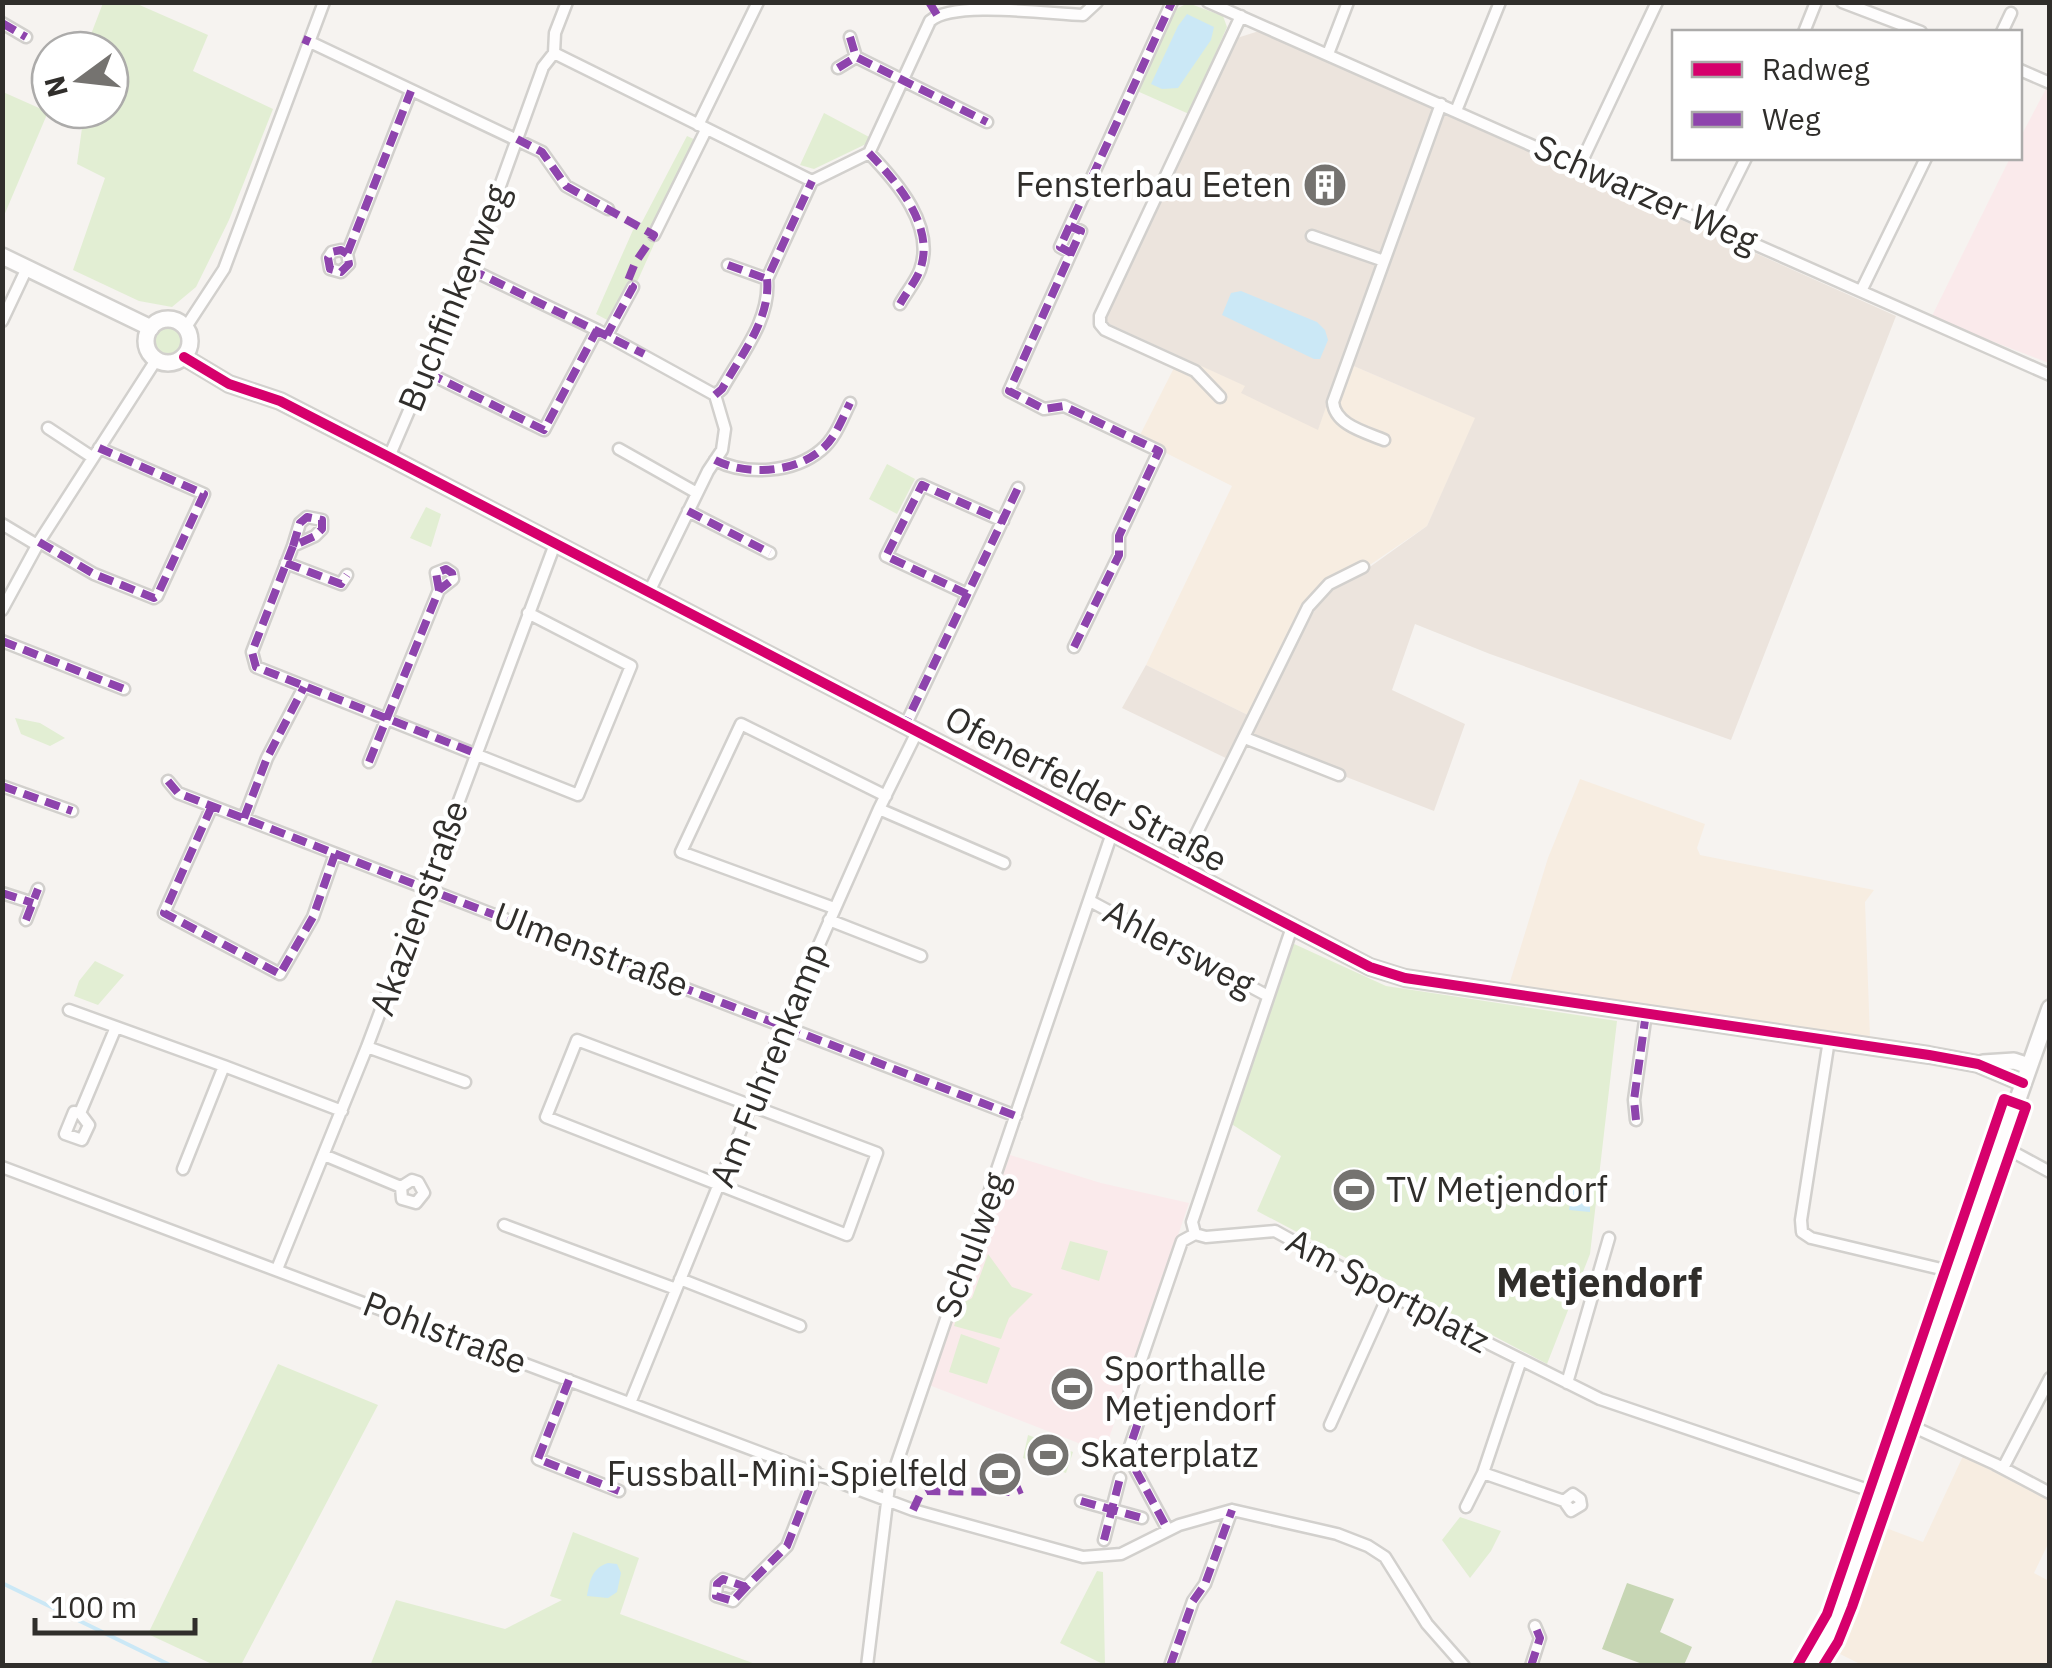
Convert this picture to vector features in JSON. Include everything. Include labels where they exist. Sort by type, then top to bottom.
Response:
[{"type":"street","points":[[186,327],[224,269],[324,2]]},
{"type":"street","name":"Buchfinkenweg","points":[[389,457],[470,269],[544,68],[554,53],[555,33],[567,2]]},
{"type":"street","points":[[654,235],[758,2]]},
{"type":"street","points":[[929,2],[936,14]]},
{"type":"street","points":[[715,395],[765,312],[769,297],[767,280],[812,181],[869,153],[930,20],[936,14],[988,9],[1083,15],[1097,2]]},
{"type":"street","points":[[1074,648],[1120,555],[1119,536],[1159,451],[1064,406],[1044,409],[1009,391],[1081,230],[1070,226],[1172,2]]},
{"type":"street","name":"Schwarzer Weg","points":[[1208,2],[2050,375]]},
{"type":"street","points":[[1328,54],[1348,2]]},
{"type":"street","points":[[1456,111],[1500,2]]},
{"type":"street","points":[[1580,165],[1657,2]]},
{"type":"street","points":[[1805,30],[1816,2]]},
{"type":"street","points":[[1842,2],[1916,30]]},
{"type":"street","points":[[2003,30],[2010,13]]},
{"type":"street","points":[[1220,397],[1194,370],[1105,330],[1100,316],[1240,16]]},
{"type":"street","points":[[2,23],[26,37]]},
{"type":"street","points":[[850,36],[856,57],[986,122]]},
{"type":"street","points":[[310,42],[517,139]]},
{"type":"street","points":[[554,53],[812,181]]},
{"type":"street","points":[[838,68],[856,57]]},
{"type":"street","points":[[2022,71],[2050,83]]},
{"type":"street","points":[[347,254],[411,91]]},
{"type":"street","points":[[1384,440],[1342,420],[1334,412],[1333,402],[1441,104]]},
{"type":"street","name":"Buchfinkenweg","points":[[517,139],[542,152],[566,186],[608,208]]},
{"type":"street","points":[[869,153],[898,183],[912,205],[920,232],[920,270],[900,304]]},
{"type":"street","points":[[1713,224],[1745,160]]},
{"type":"street","points":[[1862,290],[1925,160]]},
{"type":"street","points":[[1312,236],[1384,261]]},
{"type":"street","points":[[2,256],[151,328]]},
{"type":"street","points":[[728,265],[767,280]]},
{"type":"street","points":[[2,321],[27,268]]},
{"type":"street","points":[[470,269],[602,332],[715,395],[725,429],[722,450],[648,592]]},
{"type":"street","points":[[428,373],[544,430],[633,287]]},
{"type":"street","points":[[168,319],[186,327],[191,339],[184,357],[168,364],[156,360],[146,345],[151,328],[168,319]]},
{"type":"street","name":"Ofenerfelder Straße","points":[[184,357],[229,384],[280,402],[389,457],[1370,967],[1404,978],[1978,1064],[2023,1083]]},
{"type":"street","points":[[2,610],[38,543],[156,360]]},
{"type":"street","points":[[716,460],[754,469],[783,468],[804,461],[823,449],[850,403]]},
{"type":"street","points":[[2,524],[94,574],[157,596],[204,494],[95,452],[48,428]]},
{"type":"street","points":[[620,449],[697,493]]},
{"type":"street","points":[[967,594],[886,556],[922,485],[1003,521]]},
{"type":"street","name":"Am Fuhrenkamp","points":[[630,1403],[784,1024],[886,796],[967,594],[1018,488]]},
{"type":"street","points":[[688,511],[770,553]]},
{"type":"street","name":"Akazienstraße","points":[[277,1270],[428,888],[556,544]]},
{"type":"street","points":[[293,546],[252,652],[252,661],[260,669],[578,795],[632,666],[528,613]]},
{"type":"street","points":[[286,563],[341,584],[347,575]]},
{"type":"street","points":[[1180,869],[1308,607],[1329,584],[1363,567]]},
{"type":"street","points":[[369,762],[439,590]]},
{"type":"street","points":[[2,641],[124,689]]},
{"type":"street","points":[[244,818],[267,758],[304,686]]},
{"type":"street","points":[[834,908],[681,852],[741,724],[886,796]]},
{"type":"street","points":[[1245,738],[1339,775]]},
{"type":"street","name":"Ulmenstraße","points":[[168,780],[178,793],[1016,1116]]},
{"type":"street","points":[[2,786],[72,811]]},
{"type":"street","points":[[212,806],[164,914],[280,974],[312,917],[335,854]]},
{"type":"street","points":[[879,809],[1004,863]]},
{"type":"street","name":"Schulweg","points":[[867,1666],[888,1499],[918,1395],[1112,833]]},
{"type":"street","points":[[26,920],[38,889]]},
{"type":"street","points":[[2,892],[32,903]]},
{"type":"street","name":"Ahlersweg","points":[[1090,900],[1268,996]]},
{"type":"street","points":[[829,920],[921,956]]},
{"type":"street","points":[[1127,1401],[1182,1241],[1195,1234],[1192,1222],[1292,927]]},
{"type":"street","points":[[1809,1666],[1837,1612],[2050,1008]]},
{"type":"street","points":[[69,1010],[342,1111]]},
{"type":"street","points":[[1636,1120],[1634,1100],[1646,1013]]},
{"type":"street","points":[[80,1113],[116,1027]]},
{"type":"street","points":[[576,1040],[750,1106],[877,1152],[847,1235],[546,1117],[576,1040]]},
{"type":"street","points":[[1828,1040],[1800,1220],[1802,1232],[1811,1238],[1958,1272]]},
{"type":"street","points":[[367,1046],[464,1082]]},
{"type":"street","name":"Ofenerfelder Straße","points":[[1978,1064],[2014,1061],[2028,1066]]},
{"type":"street","points":[[183,1169],[224,1066]]},
{"type":"street","points":[[2002,1146],[2050,1172]]},
{"type":"street","points":[[324,1155],[401,1187]]},
{"type":"street","name":"Pohlstraße","points":[[2,1167],[912,1510],[1084,1558],[1121,1554],[1168,1530],[1232,1510]]},
{"type":"street","points":[[504,1226],[800,1326]]},
{"type":"street","name":"Am Sportplatz","points":[[1195,1234],[1206,1237],[1275,1231],[1389,1294],[1600,1399],[1880,1494]]},
{"type":"street","points":[[1567,1383],[1609,1238]]},
{"type":"street","points":[[1330,1425],[1389,1294]]},
{"type":"street","points":[[1466,1506],[1484,1472],[1521,1360]]},
{"type":"street","points":[[2003,1468],[2050,1378]]},
{"type":"street","points":[[569,1380],[538,1459],[619,1491]]},
{"type":"street","points":[[1142,1410],[1121,1460],[1138,1472],[1168,1530]]},
{"type":"street","points":[[1905,1423],[2050,1493]]},
{"type":"street","points":[[746,1587],[787,1546],[816,1472]]},
{"type":"street","points":[[1484,1472],[1564,1501]]},
{"type":"street","points":[[1104,1540],[1120,1478]]},
{"type":"street","points":[[1081,1500],[1142,1518]]},
{"type":"street","points":[[1170,1666],[1192,1601],[1205,1584],[1232,1510],[1326,1531],[1378,1551],[1427,1624],[1464,1666]]},
{"type":"street","points":[[1530,1666],[1540,1638],[1536,1626]]},
{"type":"shaded area","points":[[1259,31],[1896,316],[1731,740],[1415,624],[1392,690],[1465,724],[1434,811],[1246,738],[1234,762],[1122,708],[1146,665],[1256,719],[1329,584],[1367,569],[1427,526],[1475,418],[1342,361],[1318,430],[1241,393],[1245,386],[1105,322],[1237,38]]},
{"type":"shaded area","points":[[2049,83],[2049,363],[1931,318],[2009,160],[2022,160],[2022,134]]},
{"type":"shaded area","points":[[1180,356],[1246,386],[1242,392],[1318,429],[1342,361],[1476,418],[1427,526],[1308,607],[1254,718],[1146,665],[1232,486],[1138,439]]},
{"type":"shaded area","points":[[1580,779],[1705,824],[1697,848],[1700,855],[1874,890],[1865,902],[1870,1037],[1509,985],[1548,858]]},
{"type":"shaded area","points":[[1010,1155],[1101,1183],[1189,1203],[1104,1453],[929,1385]]},
{"type":"shaded area","points":[[1963,1456],[2049,1500],[2049,1542],[2034,1573],[2049,1581],[2049,1665],[1862,1665],[1840,1654],[1841,1640],[1886,1528],[1923,1542]]},
{"type":"green space","points":[[103,3],[135,3],[208,35],[193,71],[273,109],[229,220],[196,287],[172,307],[139,301],[73,270],[105,178],[77,164],[82,130],[130,130],[130,30],[93,30]]},
{"type":"green space","points":[[1188,3],[1223,16],[1227,27],[1189,114],[1137,91],[1174,10]]},
{"type":"green space","points":[[3,92],[30,104],[30,130],[40,130],[3,218]]},
{"type":"green space","points":[[824,113],[871,138],[814,169],[800,165]]},
{"type":"green space","points":[[687,136],[700,142],[637,282],[633,280],[611,322],[596,314],[633,230],[642,222]]},
{"type":"green space","points":[[168,326],[178,331],[183,341],[178,351],[168,356],[158,351],[153,341],[158,331]]},
{"type":"green space","points":[[887,464],[915,479],[897,514],[869,499]]},
{"type":"green space","points":[[426,507],[441,514],[431,547],[410,538]]},
{"type":"green space","points":[[15,718],[40,723],[65,738],[50,746],[21,734]]},
{"type":"green space","points":[[1292,943],[1386,986],[1617,1021],[1590,1254],[1547,1364],[1257,1211],[1281,1156],[1230,1123]]},
{"type":"green space","points":[[95,961],[124,975],[98,1005],[74,996],[79,981]]},
{"type":"green space","points":[[1070,1241],[1108,1251],[1099,1281],[1061,1269]]},
{"type":"green space","points":[[988,1254],[1012,1287],[1033,1294],[1009,1318],[1001,1339],[954,1326],[961,1304],[972,1298]]},
{"type":"green space","points":[[961,1334],[1000,1348],[987,1384],[949,1372]]},
{"type":"green space","points":[[278,1364],[378,1405],[241,1665],[214,1665],[148,1634]]},
{"type":"green space","name":"Skaterplatz","points":[[1028,1435],[1073,1452],[1066,1473],[1023,1458]]},
{"type":"green space","name":"Fussball-Mini-Spielfeld","points":[[983,1463],[1016,1463],[1016,1485],[983,1485]]},
{"type":"green space","points":[[1460,1517],[1501,1531],[1470,1578],[1442,1540]]},
{"type":"green space","points":[[573,1532],[639,1558],[620,1614],[758,1665],[370,1666],[396,1600],[505,1629],[562,1600],[550,1596]]},
{"type":"green space","points":[[1097,1571],[1103,1572],[1105,1665],[1060,1643]]},
{"type":"green space","points":[[1627,1583],[1674,1599],[1660,1632],[1692,1647],[1684,1665],[1645,1665],[1602,1649]]},
{"type":"water","points":[[1187,14],[1214,27],[1211,40],[1178,88],[1162,89],[1151,84]]},
{"type":"water","points":[[1241,291],[1317,322],[1328,340],[1320,359],[1222,315],[1231,293]]},
{"type":"water","points":[[1572,1190],[1590,1194],[1590,1212],[1569,1210]]},
{"type":"water","points":[[608,1563],[617,1564],[621,1573],[617,1592],[608,1598],[587,1596],[595,1571]]},
{"type":"waterway","points":[[2,1583],[172,1666]]},
{"type":"marked path","points":[[929,2],[937,15]]},
{"type":"marked path","points":[[1074,647],[1119,555],[1119,536],[1159,451],[1064,406],[1044,409],[1009,391],[1071,253],[1060,247],[1172,2]]},
{"type":"marked path","points":[[2,23],[26,37]]},
{"type":"marked path","points":[[850,37],[856,57],[987,122]]},
{"type":"marked path","points":[[303,39],[310,42]]},
{"type":"marked path","points":[[838,68],[856,57]]},
{"type":"marked path","points":[[347,254],[341,250],[332,252],[328,258],[330,269],[341,272],[349,264],[347,254],[411,91]]},
{"type":"marked path","points":[[517,139],[542,152],[566,186],[654,235],[635,263],[627,283],[633,287],[607,335]]},
{"type":"marked path","points":[[869,153],[911,206],[923,237],[920,270],[900,304]]},
{"type":"marked path","points":[[715,395],[760,322],[767,279],[812,181]]},
{"type":"marked path","points":[[1070,226],[1081,231],[1071,253]]},
{"type":"marked path","points":[[728,265],[767,279]]},
{"type":"marked path","points":[[470,269],[644,354]]},
{"type":"marked path","points":[[428,373],[544,430],[597,330]]},
{"type":"marked path","points":[[715,460],[755,470],[797,464],[826,445],[850,403]]},
{"type":"marked path","points":[[39,542],[94,574],[157,596],[204,494],[99,448]]},
{"type":"marked path","points":[[967,594],[886,556],[922,485],[1003,521]]},
{"type":"marked path","points":[[902,731],[1018,488]]},
{"type":"marked path","points":[[688,511],[770,553]]},
{"type":"marked path","points":[[293,546],[300,523],[307,517],[322,520],[322,529],[315,536],[293,546],[252,652],[256,667],[475,753]]},
{"type":"marked path","points":[[286,563],[341,584],[347,575]]},
{"type":"marked path","points":[[369,762],[439,590],[453,579],[446,569],[436,573],[439,590]]},
{"type":"marked path","points":[[2,641],[124,689]]},
{"type":"marked path","points":[[244,818],[267,758],[304,687]]},
{"type":"marked path","points":[[168,781],[178,793],[1016,1116]]},
{"type":"marked path","points":[[2,786],[72,811]]},
{"type":"marked path","points":[[212,806],[164,913],[280,974],[313,917],[335,854]]},
{"type":"marked path","points":[[26,920],[38,889]]},
{"type":"marked path","points":[[2,893],[33,903]]},
{"type":"marked path","points":[[1636,1120],[1634,1100],[1646,1013]]},
{"type":"marked path","points":[[569,1380],[538,1459],[619,1491]]},
{"type":"marked path","points":[[1125,1461],[1142,1411]]},
{"type":"marked path","points":[[1117,1458],[1133,1465],[1168,1530]]},
{"type":"marked path","points":[[746,1587],[733,1601],[716,1596],[717,1584],[723,1579],[746,1587],[787,1546],[816,1472]]},
{"type":"marked path","points":[[1104,1540],[1120,1478]]},
{"type":"marked path","points":[[913,1510],[920,1495],[927,1491],[1022,1489]]},
{"type":"marked path","points":[[1081,1501],[1142,1518]]},
{"type":"marked path","points":[[1170,1666],[1232,1510]]},
{"type":"marked path","points":[[1531,1666],[1540,1638],[1535,1626]]},
{"type":"cycle path","points":[[184,357],[229,384],[280,401],[389,457],[1370,967],[1405,978],[1929,1055],[1978,1064],[2023,1083]]},
{"type":"cycle path","points":[[1797,1666],[1827,1614],[2004,1099],[2026,1107],[1852,1607],[1823,1666]]},
{"type":"place","name":"Fensterbau Eeten","points":[[1325,185]]},
{"type":"place","name":"TV Metjendorf","points":[[1354,1190]]},
{"type":"place","name":"Sporthalle Metjendorf","points":[[1072,1389]]},
{"type":"place","name":"Skaterplatz","points":[[1048,1455]]},
{"type":"place","name":"Fussball-Mini-Spielfeld","points":[[1000,1474]]},
{"type":"district","name":"Metjendorf","points":[[1599,1283]]}]
